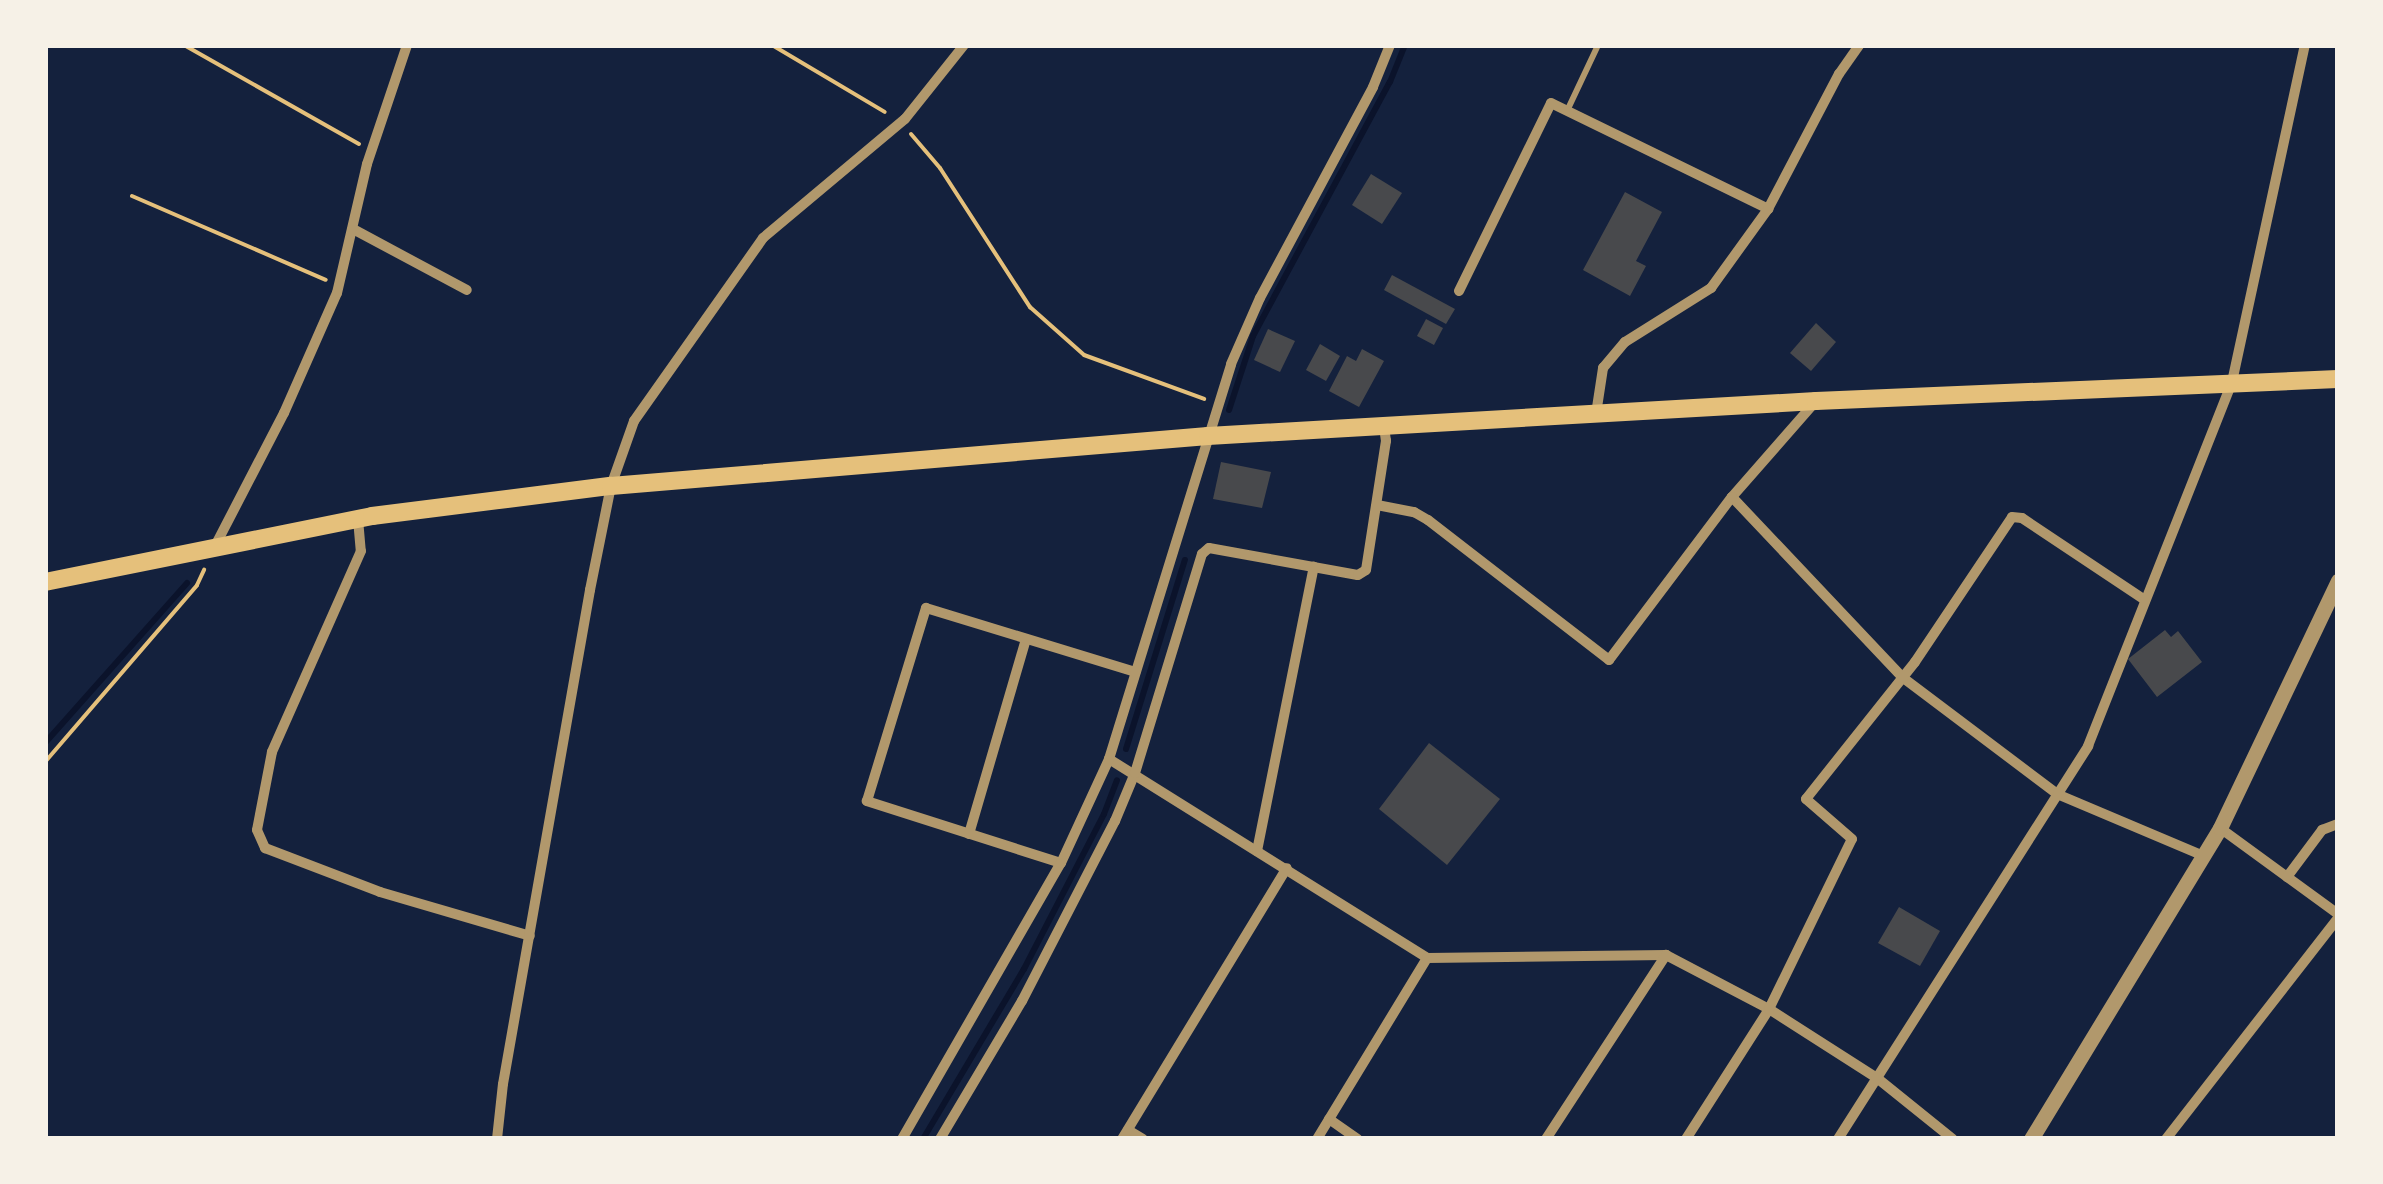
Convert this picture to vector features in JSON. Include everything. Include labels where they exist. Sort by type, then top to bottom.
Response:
[{"type":"main road","points":[[45,582],[358,519],[611,486],[1208,436],[1816,401],[2338,379]]},
{"type":"street","points":[[214,548],[284,413],[339,286],[372,152],[407,45]]},
{"type":"street","points":[[497,1139],[611,486],[634,421],[763,238],[901,122],[964,45]]},
{"type":"street","points":[[902,1139],[1061,863],[1108,759],[1218,404],[1260,298],[1373,86],[1390,45]]},
{"type":"street","points":[[1596,414],[1603,368],[1625,342],[1711,288],[1768,208],[1859,45]]},
{"type":"street","points":[[1838,1139],[2088,746],[2232,382],[2305,45]]},
{"type":"street","points":[[1458,291],[1551,103],[1768,208]]},
{"type":"street","points":[[353,229],[468,290]]},
{"type":"street","points":[[1377,505],[1414,512],[1428,520],[1609,660],[1732,497],[1816,401]]},
{"type":"street","points":[[940,1139],[1022,1001],[1108,836],[1135,773],[1202,554],[1209,548],[1358,575],[1366,570],[1384,426]]},
{"type":"street","points":[[1732,497],[1902,677],[2057,794],[2204,856]]},
{"type":"street","points":[[1686,1139],[1769,1009],[1852,839],[1806,799],[1902,677],[2012,517],[2022,518],[2145,600]]},
{"type":"street","points":[[358,519],[361,551],[272,752],[257,830],[264,848],[380,892],[530,936]]},
{"type":"street","points":[[1256,851],[1314,567]]},
{"type":"street","points":[[2031,1139],[2220,828],[2333,609],[2338,581]]},
{"type":"street","points":[[1061,863],[867,801],[926,608],[1135,672]]},
{"type":"street","points":[[969,834],[1026,639]]},
{"type":"street","points":[[1108,759],[1427,958],[1666,955],[1769,1009],[1877,1078],[1954,1139]]},
{"type":"street","points":[[2287,877],[2322,830],[2338,824]]},
{"type":"street","points":[[2166,1139],[2338,916],[2220,828]]},
{"type":"street","points":[[1143,1139],[1125,1134],[1287,868]]},
{"type":"street","points":[[1546,1139],[1666,955]]},
{"type":"street","points":[[1317,1139],[1427,958]]},
{"type":"street","points":[[1329,1119],[1358,1139]]},
{"type":"lane","points":[[1567,111],[1598,45]]},
{"type":"path","points":[[184,45],[372,152]]},
{"type":"path","points":[[772,45],[901,122],[940,168],[1030,307],[1084,355],[1218,404]]},
{"type":"path","points":[[132,196],[339,286]]},
{"type":"path","points":[[45,762],[198,586],[214,548]]},
{"type":"building","points":[[1371,174],[1402,193],[1382,224],[1352,205]]},
{"type":"building","points":[[1625,192],[1662,212],[1636,261],[1646,266],[1630,296],[1583,270]]},
{"type":"building","points":[[1392,275],[1455,309],[1446,324],[1384,290]]},
{"type":"building","points":[[1426,319],[1443,328],[1434,345],[1417,336]]},
{"type":"building","points":[[1816,323],[1836,342],[1811,371],[1790,353]]},
{"type":"building","points":[[1268,329],[1295,341],[1280,372],[1254,360]]},
{"type":"building","points":[[1320,344],[1340,356],[1326,381],[1306,370]]},
{"type":"building","points":[[1362,349],[1384,361],[1359,407],[1329,391],[1347,356],[1356,361]]},
{"type":"building","points":[[1221,462],[1271,472],[1262,508],[1213,499]]},
{"type":"building","points":[[2165,630],[2171,637],[2178,631],[2202,662],[2157,697],[2128,659]]},
{"type":"building","points":[[1429,743],[1500,799],[1447,865],[1379,809]]},
{"type":"building","points":[[1899,907],[1940,931],[1920,966],[1878,943]]},
{"type":"waterway","points":[[1229,410],[1253,336],[1390,82],[1405,45]]},
{"type":"waterway","points":[[1126,749],[1185,560]]},
{"type":"waterway","points":[[45,743],[187,583]]},
{"type":"waterway","points":[[923,1139],[1024,969],[1104,814],[1117,780]]}]
